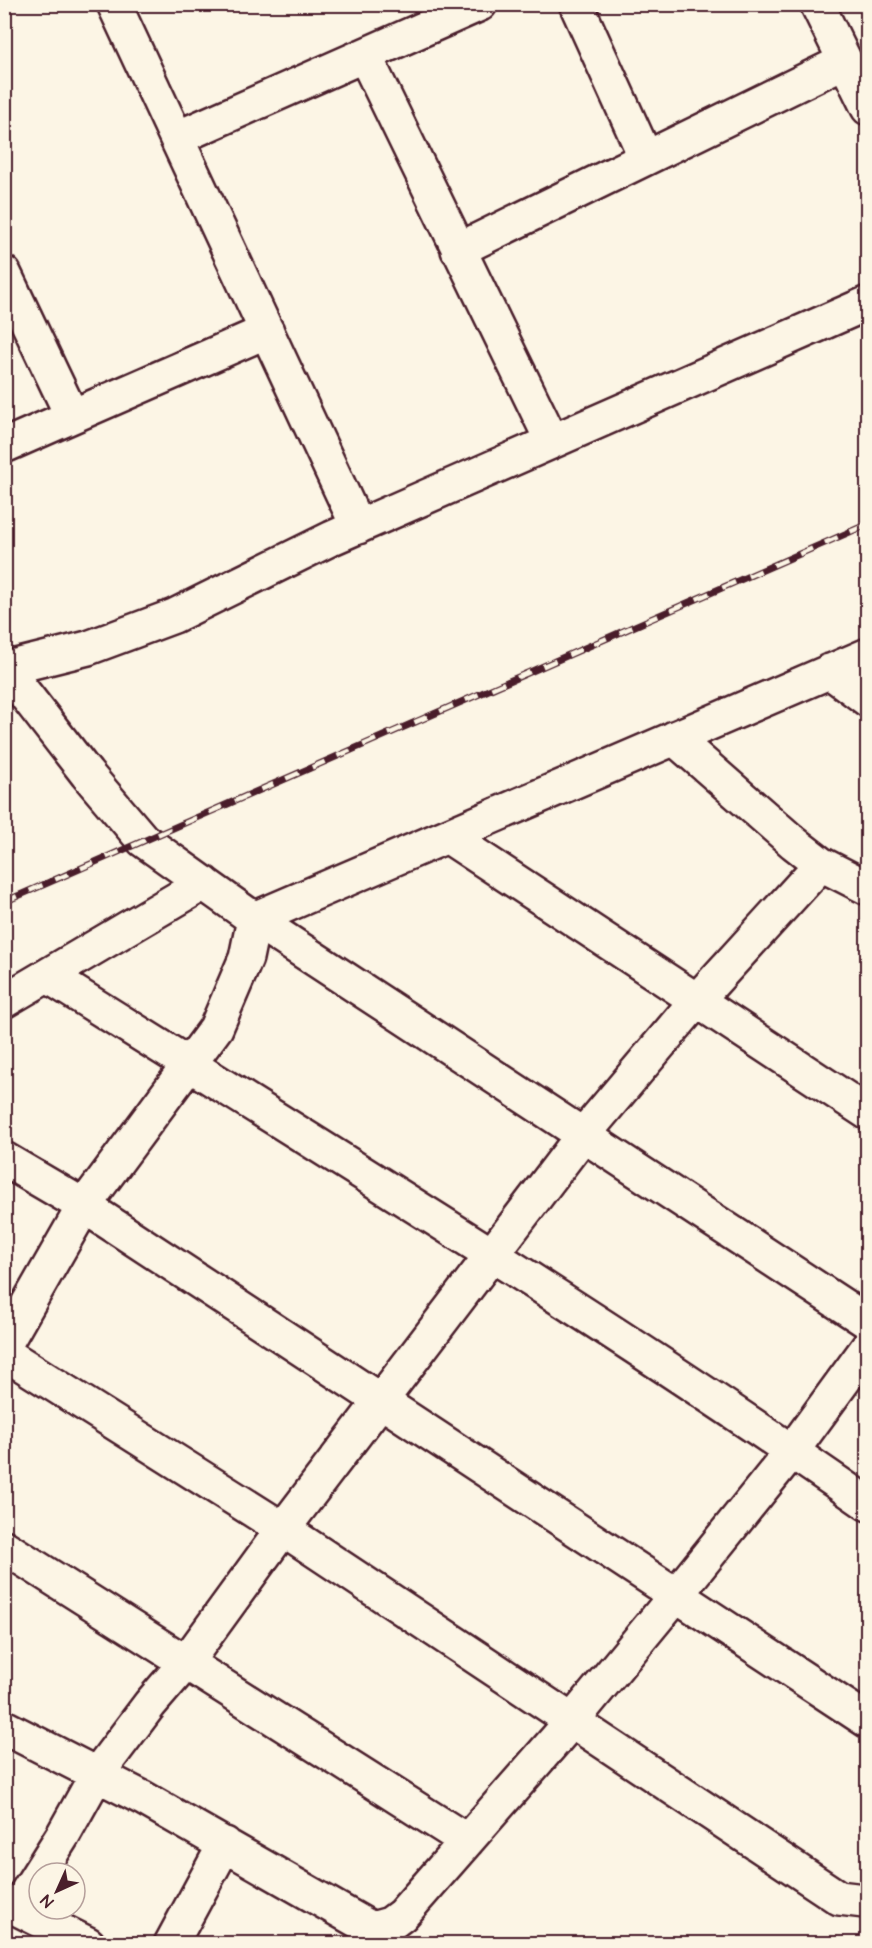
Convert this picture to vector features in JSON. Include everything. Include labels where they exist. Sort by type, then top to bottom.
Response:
[{"type":"street","points":[[114,4],[358,527]]},
{"type":"street","points":[[177,138],[480,4]]},
{"type":"street","points":[[576,4],[646,158]]},
{"type":"street","points":[[818,4],[867,108]]},
{"type":"street","points":[[364,56],[552,441]]},
{"type":"street","points":[[458,250],[845,61]]},
{"type":"street","points":[[4,273],[72,416]]},
{"type":"street","points":[[867,303],[358,527],[174,616],[88,648],[5,669],[87,774],[143,840],[254,919],[867,1322]]},
{"type":"street","points":[[4,446],[267,331]]},
{"type":"street","points":[[254,919],[867,655]]},
{"type":"street","points":[[829,671],[867,700]]},
{"type":"street","points":[[674,738],[820,864],[867,888]]},
{"type":"street","points":[[447,836],[867,1113]]},
{"type":"street","points":[[88,1944],[11,1905],[63,1835],[97,1774],[150,1704],[187,1661],[283,1529],[583,1135],[697,1000],[820,864]]},
{"type":"street","points":[[4,1001],[204,884]]},
{"type":"street","points":[[4,1346],[84,1206],[216,1028],[246,958],[254,919]]},
{"type":"street","points":[[48,976],[492,1254],[792,1451],[867,1504]]},
{"type":"street","points":[[4,1159],[84,1206],[867,1721]]},
{"type":"street","points":[[4,1727],[97,1774],[225,1844],[372,1929],[390,1924],[402,1915],[572,1721],[792,1451],[867,1347]]},
{"type":"street","points":[[4,1353],[283,1529],[839,1898],[867,1900]]},
{"type":"street","points":[[4,1547],[187,1661],[467,1841]]},
{"type":"street","points":[[171,1944],[225,1844]]},
{"type":"railway","points":[[4,902],[868,524]]}]
